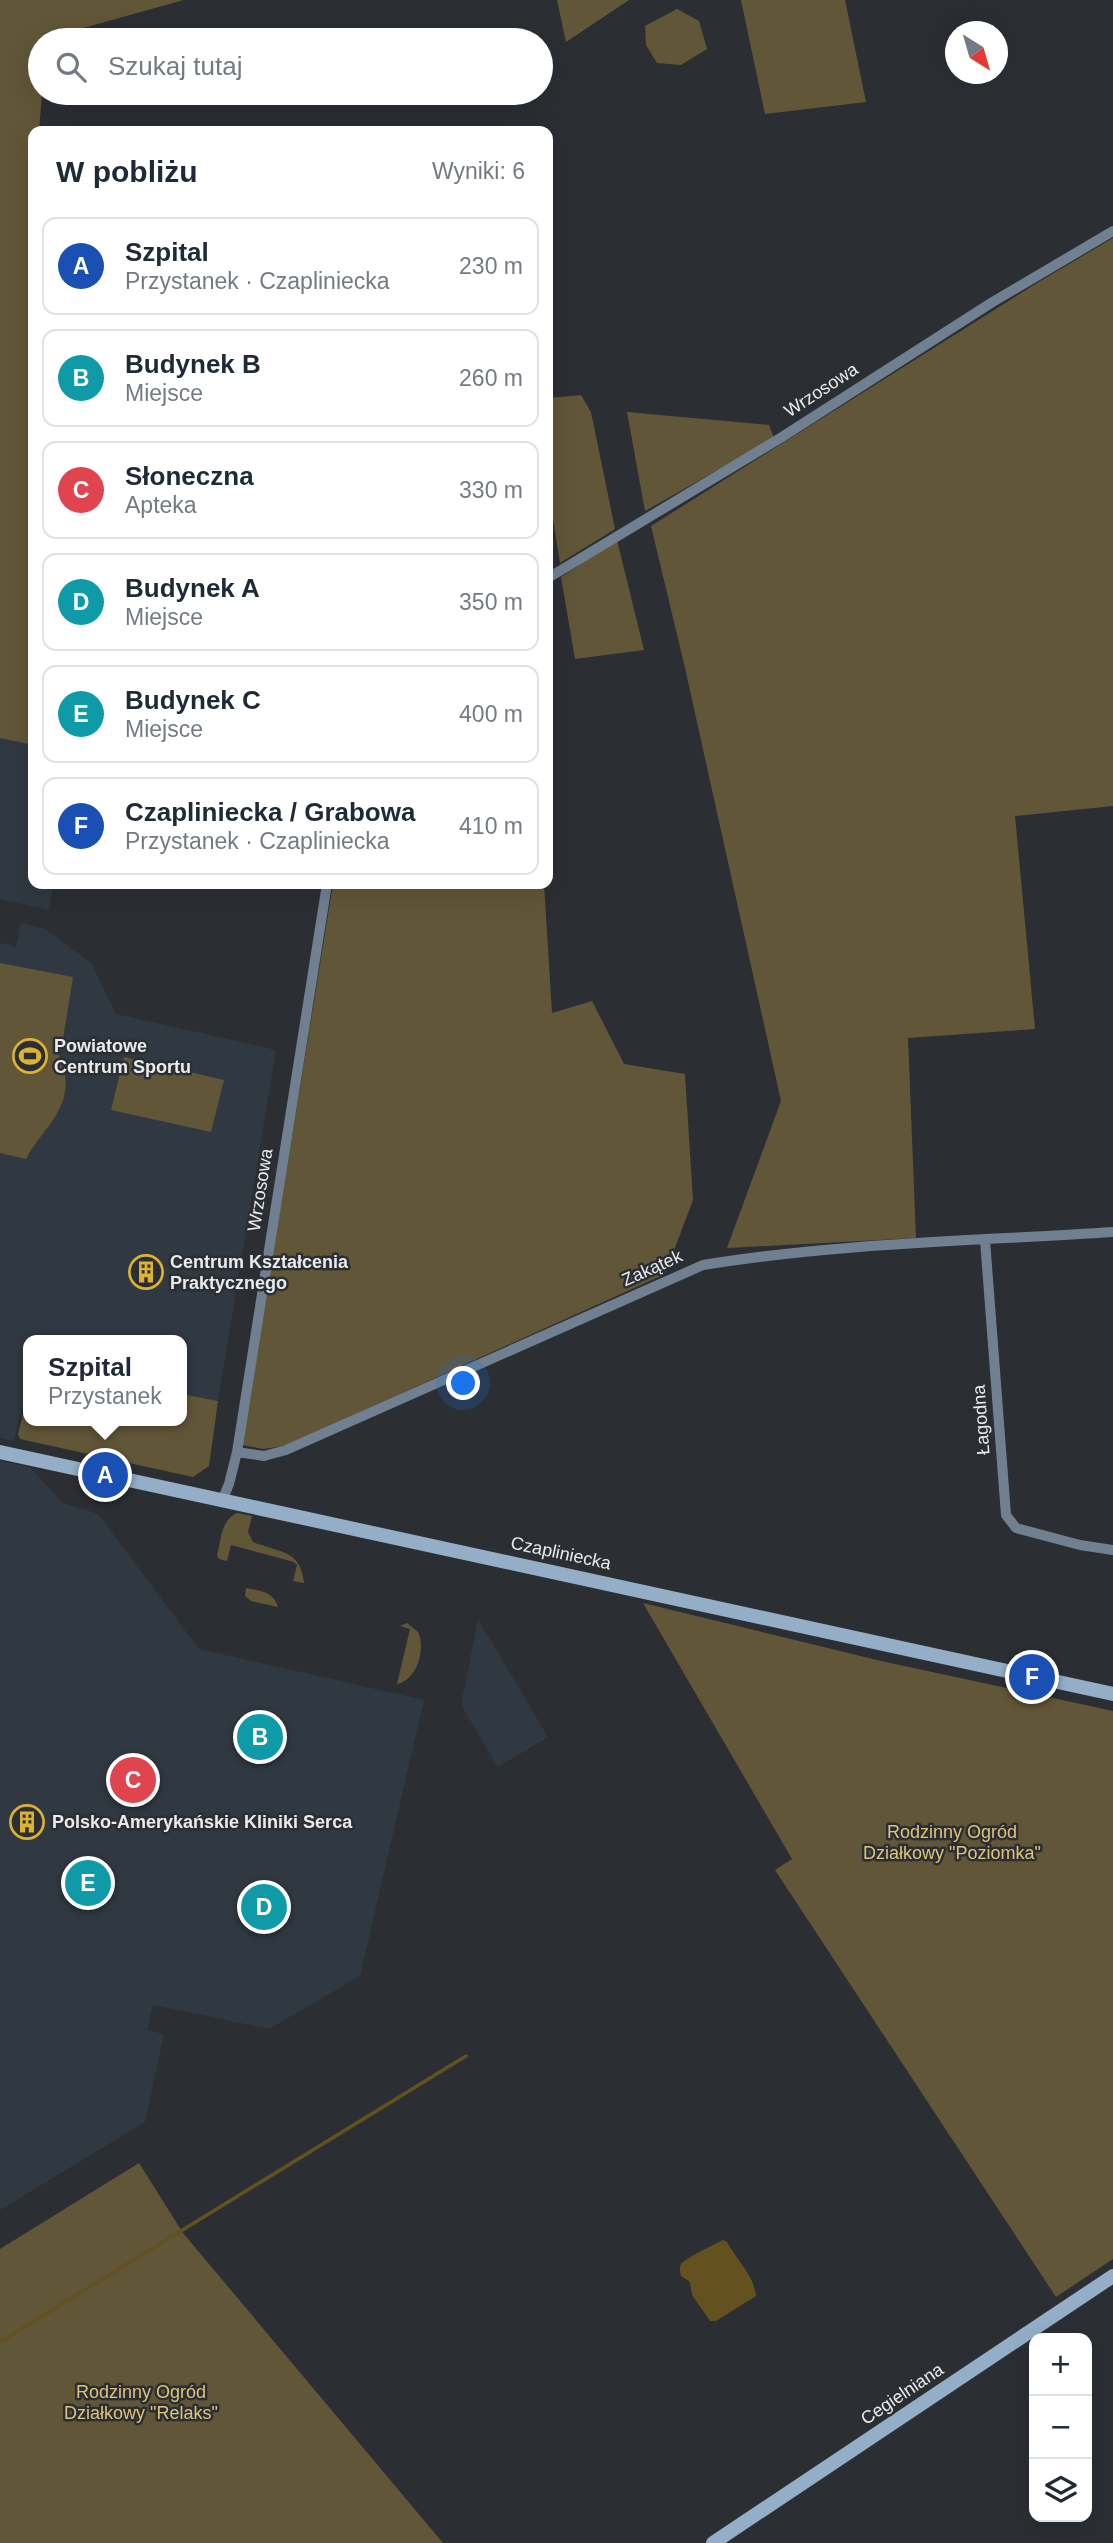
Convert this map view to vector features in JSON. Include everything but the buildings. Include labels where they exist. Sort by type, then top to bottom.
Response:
[{"type":"main road","name":"Czapliniecka","points":[[0,1452],[1113,1694]]},
{"type":"main road","name":"Cegielniana","points":[[713,2543],[1113,2276]]},
{"type":"street","name":"Wrzosowa","points":[[553,575],[782,437],[991,303],[1113,230]]},
{"type":"street","name":"Wrzosowa","points":[[222,1501],[237,1452],[326,889]]},
{"type":"street","name":"Zakątek","points":[[237,1452],[264,1456],[286,1450],[704,1265],[766,1256],[1113,1232]]},
{"type":"street","name":"Łagodna","points":[[985,1240],[1006,1515],[1016,1528],[1080,1545],[1113,1550]]},
{"type":"shaded area","points":[[0,738],[28,744],[28,889],[53,889],[48,910],[0,899]]},
{"type":"shaded area","points":[[21,923],[43,928],[91,963],[116,1014],[276,1050],[218,1401],[187,1395],[187,1335],[23,1335],[23,1403],[14,1441],[0,1438],[0,943],[16,947]]},
{"type":"shaded area","points":[[0,1461],[30,1467],[63,1503],[98,1514],[199,1649],[424,1700],[360,1976],[269,2029],[153,2005],[147,2030],[164,2034],[145,2122],[0,2210]]},
{"type":"shaded area","points":[[478,1619],[548,1737],[498,1767],[461,1705]]},
{"type":"shaded area","points":[[723,2240],[749,2275],[756,2296],[716,2321],[710,2321],[692,2295],[690,2282],[681,2276],[680,2267],[689,2258]]},
{"type":"green space","points":[[0,0],[184,0],[83,28],[28,28],[28,105],[41,105],[39,126],[28,126],[28,744],[0,738]]},
{"type":"green space","points":[[557,0],[629,0],[566,42]]},
{"type":"green space","points":[[741,0],[845,0],[866,102],[765,114]]},
{"type":"green space","points":[[677,9],[699,21],[707,49],[681,65],[657,63],[646,45],[645,26]]},
{"type":"green space","points":[[1113,238],[1113,806],[1015,816],[1035,1029],[908,1038],[916,1238],[727,1248],[781,1101],[651,526]]},
{"type":"green space","points":[[581,395],[591,412],[615,529],[560,563],[553,519],[553,398]]},
{"type":"green space","points":[[627,412],[769,425],[774,438],[645,511]]},
{"type":"green space","points":[[617,540],[644,650],[575,659],[561,577]]},
{"type":"green space","points":[[332,889],[544,889],[552,1013],[592,1001],[624,1064],[685,1074],[693,1200],[665,1274],[287,1445],[264,1449],[242,1445]]},
{"type":"green space","name":"Powiatowe Centrum Sportu","points":[[0,963],[73,977],[63,1039],[53,1038],[65,1075],[63,1100],[53,1120],[26,1159],[0,1153]]},
{"type":"green space","points":[[124,1057],[224,1080],[211,1132],[111,1110]]},
{"type":"green space","points":[[187,1395],[218,1401],[209,1466],[193,1477],[20,1439],[18,1434],[23,1414],[23,1426],[187,1426]]},
{"type":"green space","points":[[237,1513],[252,1516],[248,1532],[253,1542],[279,1550],[293,1558],[302,1572],[304,1583],[293,1581],[297,1565],[294,1562],[231,1545],[227,1561],[219,1559],[217,1556],[225,1525]]},
{"type":"green space","points":[[246,1588],[269,1595],[278,1607],[251,1601],[245,1596]]},
{"type":"green space","name":"Rodzinny Ogród Działkowy \"Poziomka\"","points":[[643,1603],[881,1661],[1113,1711],[1113,2259],[1056,2297],[775,1870],[792,1859]]},
{"type":"green space","points":[[407,1623],[418,1632],[420,1655],[410,1677],[397,1684],[410,1629],[400,1626]]},
{"type":"green space","name":"Rodzinny Ogród Działkowy \"Relaks\"","points":[[139,2163],[183,2233],[443,2543],[0,2543],[0,2249]]},
{"type":"waterway","points":[[0,2342],[466,2056]]},
{"type":"place","name":"Powiatowe Centrum Sportu","points":[[30,1056]]},
{"type":"place","name":"Centrum Kształcenia Praktycznego","points":[[146,1272]]},
{"type":"place","name":"Szpital","points":[[105,1475]]},
{"type":"place","name":"Czapliniecka / Grabowa","points":[[1032,1677]]},
{"type":"place","name":"Budynek B","points":[[260,1737]]},
{"type":"place","name":"Słoneczna","points":[[133,1780]]},
{"type":"place","name":"Polsko-Amerykańskie Kliniki Serca","points":[[27,1822]]},
{"type":"place","name":"Budynek C","points":[[88,1883]]},
{"type":"place","name":"Budynek A","points":[[264,1907]]}]
